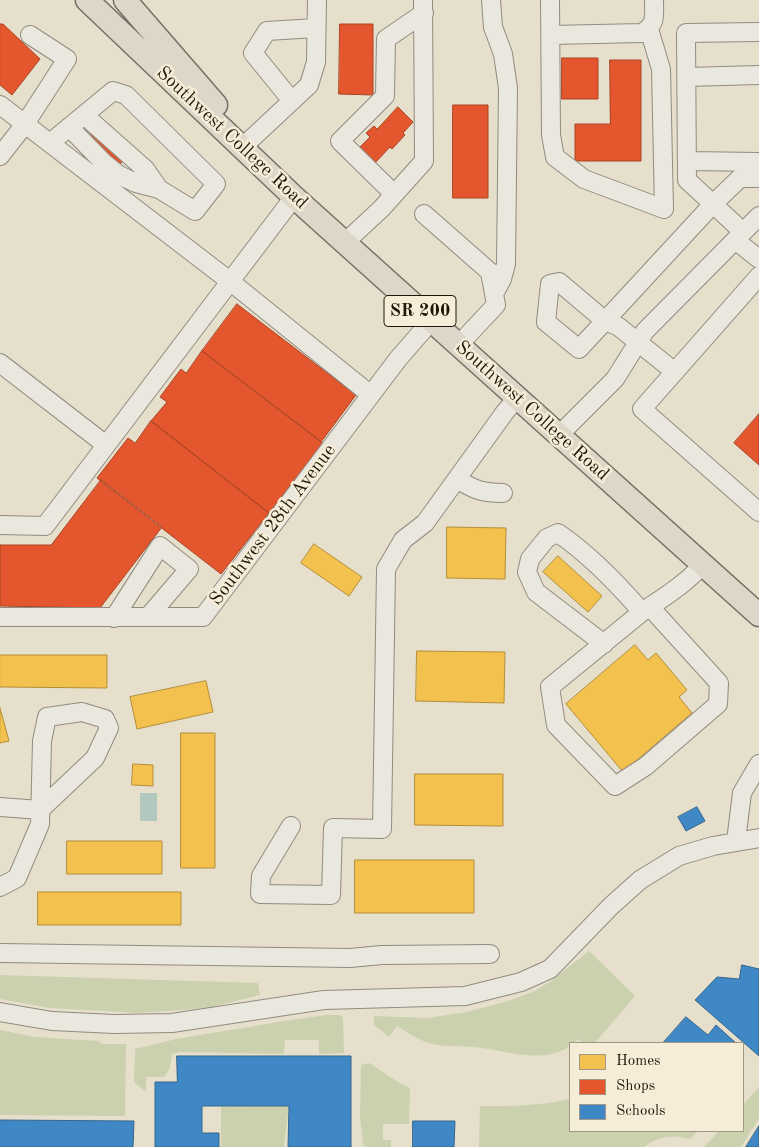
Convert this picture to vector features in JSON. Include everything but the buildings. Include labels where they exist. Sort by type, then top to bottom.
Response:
[{"type":"main road","name":"Southwest College Road","points":[[87,0],[294,197],[759,614]]},
{"type":"main road","name":"Southwest College Road","points":[[125,0],[248,142],[759,601]]},
{"type":"street","points":[[248,142],[308,85],[316,62],[317,0]]},
{"type":"street","points":[[491,0],[493,27],[503,54],[508,88],[506,264],[502,279],[494,294]]},
{"type":"street","points":[[550,0],[551,135],[555,157],[584,179],[664,209],[661,69],[651,26],[654,0]]},
{"type":"street","points":[[394,194],[340,141],[385,96],[386,38],[423,7]]},
{"type":"street","points":[[352,236],[424,161],[423,7]]},
{"type":"street","points":[[551,35],[642,33],[651,26]]},
{"type":"street","points":[[292,101],[253,53],[267,31],[316,28]]},
{"type":"street","points":[[759,32],[686,33],[687,180],[712,204],[759,259]]},
{"type":"street","points":[[0,156],[25,124],[66,59],[30,35]]},
{"type":"street","points":[[686,78],[759,75]]},
{"type":"street","points":[[50,143],[69,127],[113,91],[126,95],[216,184],[195,211],[159,189],[136,183],[119,175],[104,163],[69,127]]},
{"type":"street","points":[[0,105],[231,282],[371,395]]},
{"type":"street","points":[[84,115],[145,168],[159,189]]},
{"type":"street","points":[[687,161],[759,162]]},
{"type":"street","points":[[675,372],[619,327],[604,320],[712,204],[740,178],[759,178]]},
{"type":"street","points":[[0,525],[45,526],[294,197]]},
{"type":"street","points":[[424,214],[490,272],[496,305],[465,338]]},
{"type":"street","points":[[566,428],[615,379],[645,331],[759,216]]},
{"type":"street","points":[[759,276],[642,409],[759,512]]},
{"type":"street","name":"Southwest 28th Avenue","points":[[0,617],[203,617],[398,359],[431,321]]},
{"type":"street","points":[[0,363],[106,445]]},
{"type":"street","points":[[291,826],[261,876],[260,894],[331,895],[333,828],[382,829],[386,569],[403,540],[425,523],[517,398]]},
{"type":"street","points":[[457,479],[473,489],[488,493],[503,493]]},
{"type":"street","points":[[604,644],[536,592],[527,572],[530,559],[547,538],[558,534],[575,545],[646,610],[719,684],[718,704],[646,766],[615,786],[556,725],[550,687],[604,644],[646,610],[690,578],[703,564]]},
{"type":"street","points":[[114,618],[160,546],[189,569],[148,617]]},
{"type":"street","points":[[0,807],[40,810],[95,758],[108,728],[105,719],[82,712],[47,717],[42,741],[40,810],[40,824],[17,878],[0,887]]},
{"type":"street","points":[[736,841],[742,793],[759,764]]},
{"type":"street","points":[[0,1012],[52,1022],[172,1023],[324,1000],[465,996],[522,982],[550,969],[640,880],[680,856],[712,846],[759,838]]},
{"type":"street","points":[[0,953],[350,958],[382,955],[490,954]]},
{"type":"green space","points":[[589,951],[635,996],[596,1042],[581,1042],[579,1039],[574,1042],[569,1042],[569,1047],[560,1052],[548,1055],[524,1055],[475,1047],[432,1044],[397,1026],[389,1037],[374,1025],[374,1016],[428,1018],[467,1012],[508,1001],[535,991]]},
{"type":"green space","points":[[0,975],[258,983],[260,995],[207,1008],[138,1013],[50,1008],[0,999]]},
{"type":"green space","points":[[328,1015],[341,1015],[343,1018],[344,1053],[319,1054],[319,1040],[285,1040],[284,1054],[180,1052],[172,1054],[170,1068],[164,1077],[146,1077],[146,1092],[134,1082],[135,1049],[176,1039]]},
{"type":"green space","points":[[0,1030],[35,1037],[99,1041],[102,1044],[126,1044],[125,1116],[0,1115]]},
{"type":"green space","points":[[369,1063],[410,1088],[409,1124],[383,1124],[383,1140],[391,1140],[391,1147],[365,1147],[363,1144],[360,1117],[361,1065]]},
{"type":"green space","points":[[759,1087],[759,1118],[741,1147],[704,1147],[718,1132],[744,1132],[744,1104]]},
{"type":"green space","points":[[569,1099],[569,1132],[696,1132],[691,1139],[667,1137],[656,1140],[644,1147],[479,1147],[480,1106],[514,1106]]},
{"type":"green space","points":[[289,1106],[284,1147],[221,1147],[221,1107]]},
{"type":"shaded area","points":[[140,793],[157,793],[157,821],[140,821]]}]
